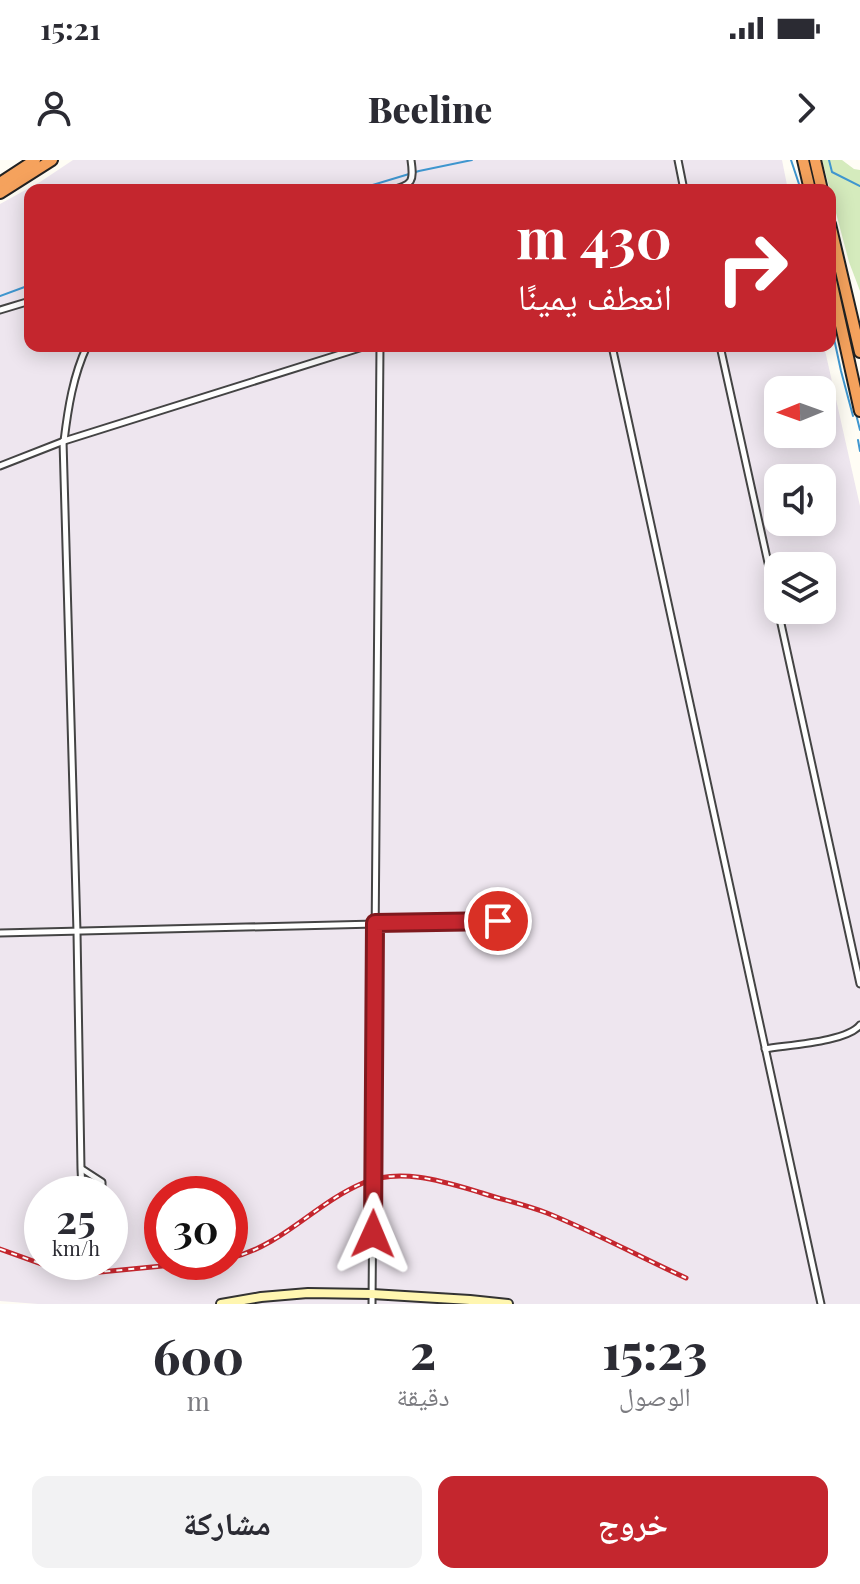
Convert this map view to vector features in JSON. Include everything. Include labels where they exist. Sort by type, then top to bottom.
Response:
[{"type":"highway","points":[[0,183],[35,160]]},
{"type":"highway","points":[[0,193],[52,160]]},
{"type":"highway","points":[[803,160],[809,184]]},
{"type":"highway","points":[[815,160],[821,184]]},
{"type":"highway","points":[[836,250],[860,352]]},
{"type":"highway","points":[[836,303],[860,411]]},
{"type":"street","points":[[408,184],[413,178],[411,160]]},
{"type":"street","points":[[678,160],[683,184]]},
{"type":"street","points":[[0,310],[24,303]]},
{"type":"street","points":[[81,1176],[63,441],[71,392],[84,352]]},
{"type":"street","points":[[0,466],[63,441],[347,352]]},
{"type":"street","points":[[372,1299],[380,352]]},
{"type":"street","points":[[613,352],[821,1304]]},
{"type":"street","points":[[721,352],[765,552]]},
{"type":"street","points":[[781,624],[860,984]]},
{"type":"street","points":[[0,933],[498,921]]},
{"type":"street","points":[[765,1049],[839,1038],[860,1025]]},
{"type":"street","points":[[81,1169],[92,1176]]},
{"type":"street","points":[[221,1304],[285,1294],[508,1304]]},
{"type":"shaded area","points":[[73,160],[782,160],[787,184],[36,184]]},
{"type":"shaded area","points":[[24,191],[24,352],[825,352],[831,376],[764,376],[764,448],[836,448],[836,399],[860,506],[860,1304],[38,1304],[0,1301],[0,204]]},
{"type":"green space","points":[[822,160],[842,160],[860,170],[860,291],[836,213],[836,184],[828,184]]},
{"type":"waterway","points":[[376,184],[472,160]]},
{"type":"waterway","points":[[791,160],[799,184]]},
{"type":"waterway","points":[[829,160],[832,172],[860,186]]},
{"type":"waterway","points":[[0,296],[24,287]]},
{"type":"waterway","points":[[836,348],[853,416]]},
{"type":"waterway","points":[[856,414],[860,430]]},
{"type":"waterway","points":[[858,440],[860,451]]},
{"type":"railway","points":[[248,1252],[282,1235],[363,1183],[378,1178],[408,1176],[453,1185],[547,1213],[686,1278]]},
{"type":"railway","points":[[0,1249],[47,1266],[90,1273],[144,1268]]},
{"type":"route","points":[[373,1234],[375,923],[498,921]]}]
